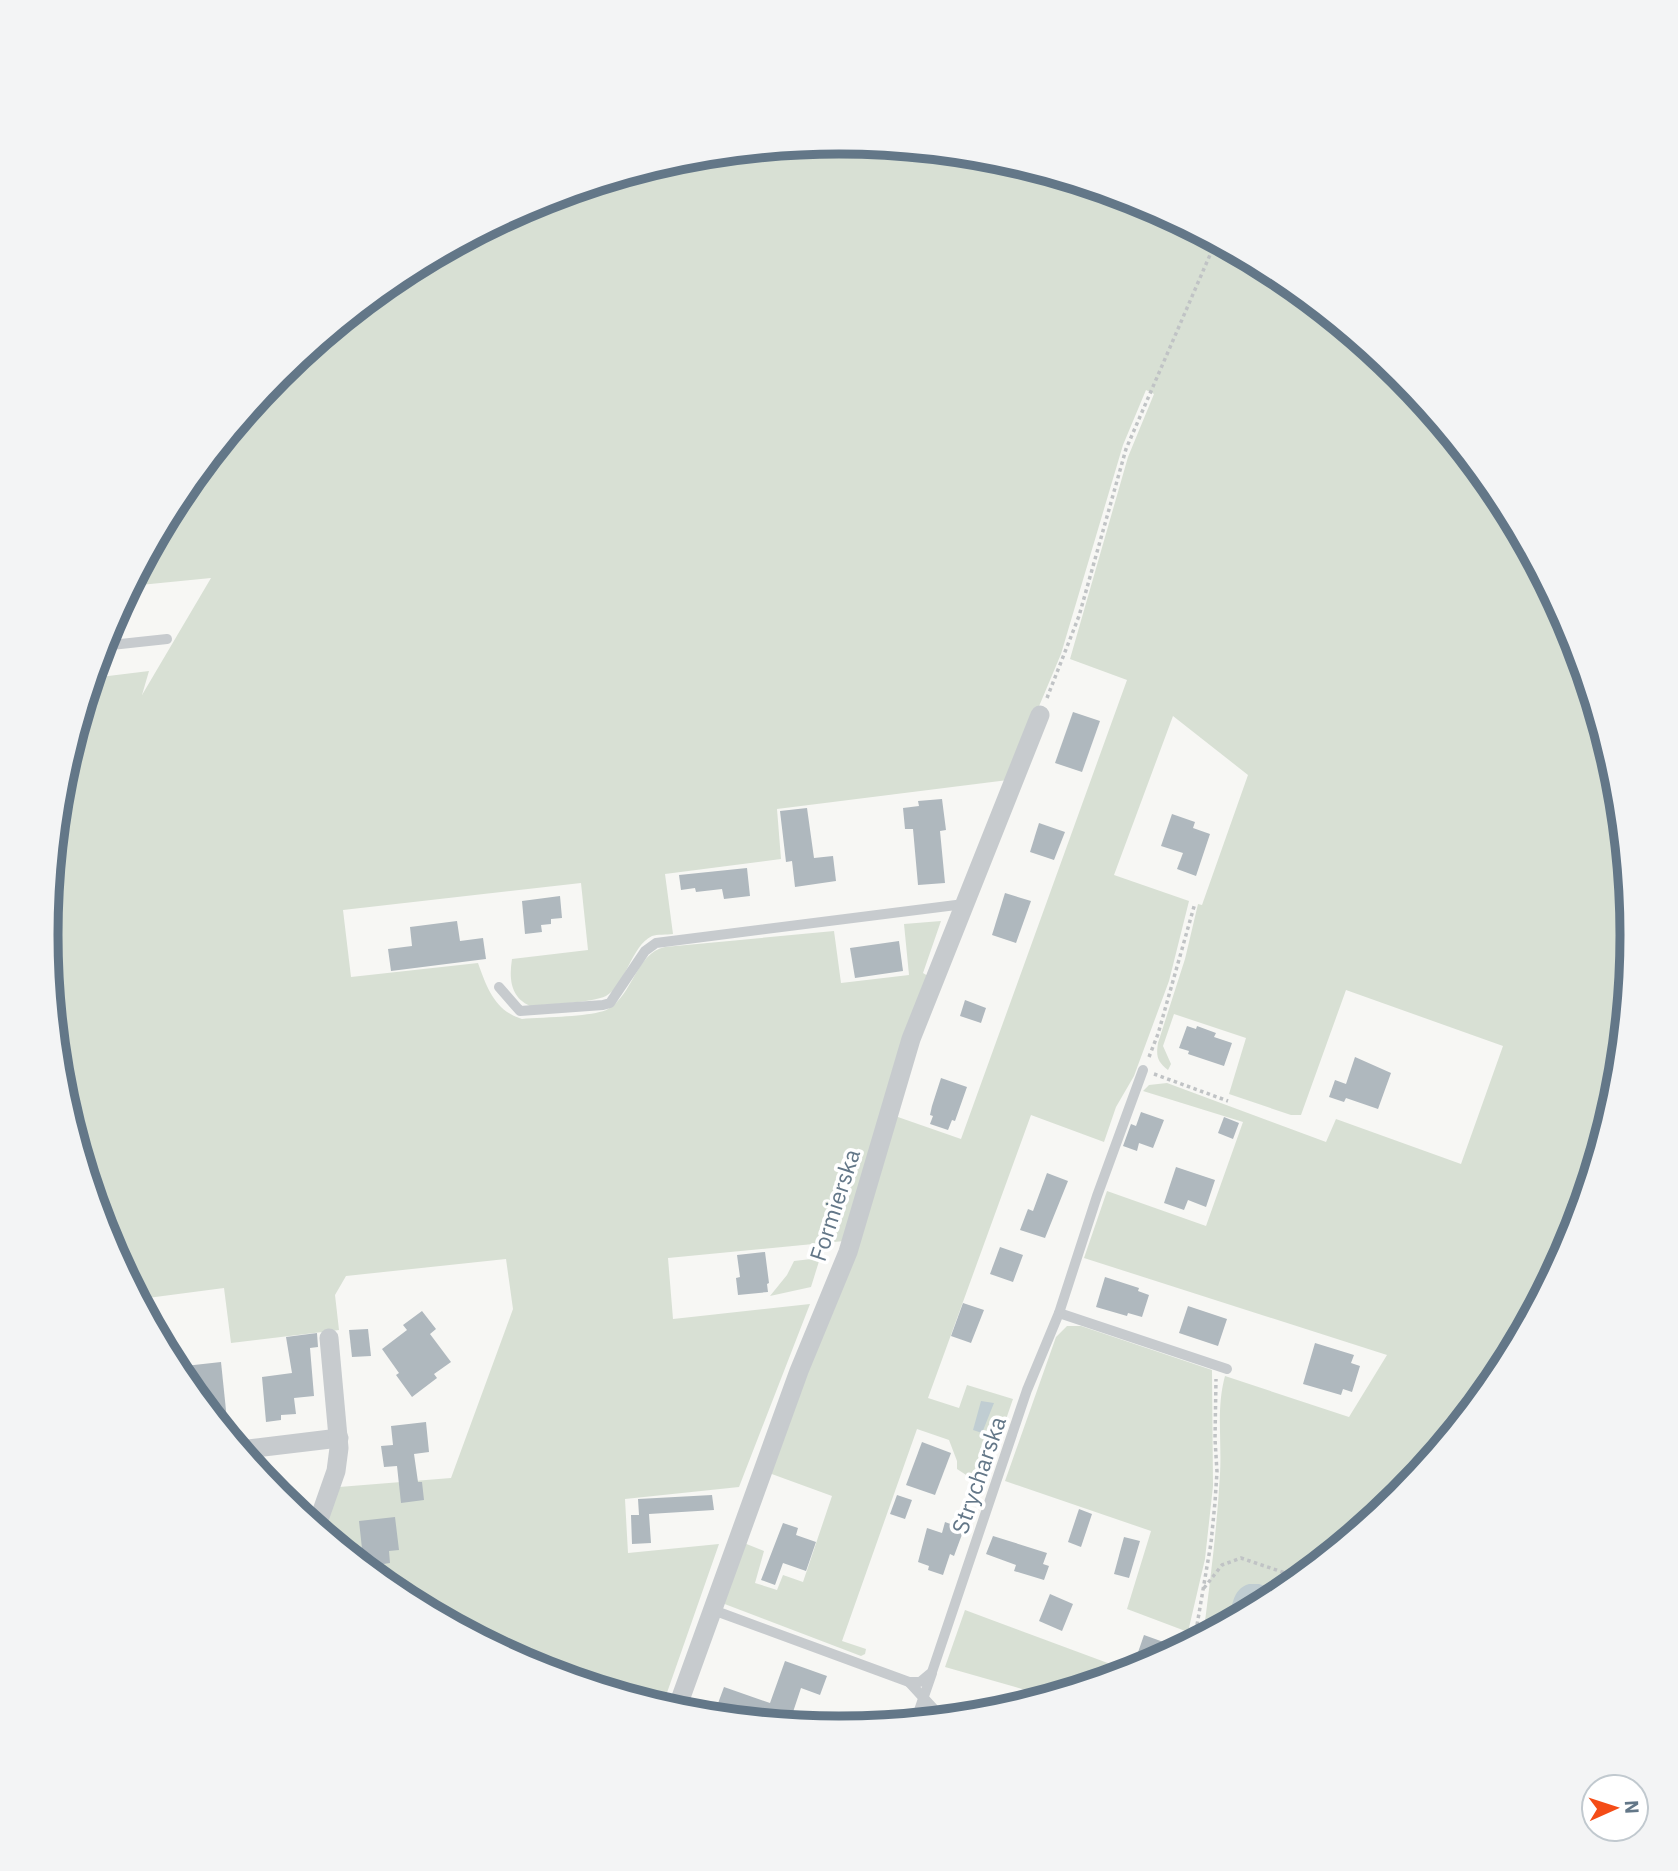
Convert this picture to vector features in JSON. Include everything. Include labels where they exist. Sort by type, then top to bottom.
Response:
[{"type":"street","name":"Formierska","points":[[680,1700],[799,1371],[848,1252],[911,1040],[1040,715]]},
{"type":"street","points":[[319,1519],[336,1471],[339,1438],[329,1338]]},
{"type":"street","points":[[250,1449],[339,1438]]},
{"type":"lane","points":[[114,645],[167,639]]},
{"type":"lane","points":[[499,987],[520,1012],[603,1005],[610,1003],[645,951],[656,943],[699,940],[964,904]]},
{"type":"lane","name":"Strycharska","points":[[918,1712],[1027,1390],[1059,1312],[1097,1196],[1143,1070]]},
{"type":"lane","points":[[1059,1312],[1222,1368]]},
{"type":"lane","points":[[713,1610],[909,1682],[920,1682],[932,1672]]},
{"type":"lane","points":[[909,1682],[936,1710]]},
{"type":"path","points":[[1040,715],[1079,616],[1126,449],[1212,250]]},
{"type":"path","points":[[1195,903],[1158,1034],[1143,1070],[1228,1101]]},
{"type":"path","points":[[1197,1630],[1217,1472],[1215,1439],[1222,1368]]},
{"type":"path","points":[[1203,1590],[1222,1564],[1241,1558],[1288,1574]]},
{"type":"shaded area","points":[[839,154],[941,161],[991,169],[1090,196],[1185,235],[1230,259],[1315,316],[1354,348],[1426,420],[1459,460],[1489,501],[1540,590],[1579,684],[1594,733],[1614,834],[1619,884],[1619,987],[1614,1037],[1594,1138],[1579,1187],[1540,1281],[1516,1326],[1459,1411],[1391,1488],[1315,1555],[1273,1585],[1204,1626],[1217,1515],[1220,1413],[1225,1376],[1349,1417],[1387,1355],[1084,1258],[1107,1191],[1206,1226],[1243,1122],[1143,1091],[1149,1085],[1167,1083],[1326,1142],[1336,1119],[1461,1164],[1503,1046],[1346,990],[1301,1115],[1291,1115],[1229,1094],[1246,1038],[1174,1014],[1163,1046],[1171,1064],[1168,1070],[1164,1067],[1158,1058],[1158,1043],[1185,959],[1198,904],[1202,905],[1248,775],[1173,716],[1114,875],[1189,901],[1169,981],[1134,1076],[1116,1107],[1104,1142],[1031,1115],[928,1398],[959,1408],[967,1385],[1013,1399],[983,1486],[957,1469],[957,1461],[949,1440],[917,1429],[842,1641],[866,1649],[861,1656],[722,1603],[744,1543],[764,1551],[755,1583],[777,1590],[783,1575],[803,1582],[832,1496],[769,1473],[895,1116],[961,1139],[1127,680],[1070,659],[1128,457],[1154,394],[1146,390],[1123,445],[1061,654],[1008,780],[777,809],[781,859],[665,874],[673,934],[654,935],[645,941],[613,991],[591,1000],[530,1006],[518,998],[511,980],[512,959],[588,950],[581,883],[343,910],[351,977],[478,963],[493,997],[505,1010],[522,1019],[580,1015],[608,1009],[623,994],[647,957],[665,947],[834,931],[841,983],[909,975],[904,924],[941,921],[923,973],[928,976],[844,1241],[668,1258],[673,1319],[810,1304],[739,1487],[625,1499],[628,1553],[719,1544],[666,1697],[588,1675],[540,1657],[448,1612],[363,1555],[326,1525],[339,1487],[451,1478],[513,1309],[506,1259],[346,1276],[335,1295],[339,1330],[231,1343],[224,1288],[147,1298],[117,1234],[84,1138],[64,1037],[58,936],[64,834],[84,733],[102,677],[149,671],[142,695],[211,578],[141,585],[189,501],[252,420],[287,383],[363,316],[448,259],[493,235],[588,196],[687,169],[737,161]]},
{"type":"shaded area","points":[[820,1258],[811,1287],[770,1296],[787,1275],[794,1261]]},
{"type":"shaded area","points":[[1067,1326],[1081,1326],[1212,1370],[1213,1486],[1205,1559],[1188,1632],[1127,1609],[1151,1531],[1005,1481],[1056,1337]]},
{"type":"shaded area","points":[[981,1401],[994,1403],[982,1433],[973,1430]]},
{"type":"shaded area","points":[[1259,1584],[1269,1587],[1231,1611],[1236,1594],[1243,1586]]},
{"type":"shaded area","points":[[965,1610],[1115,1666],[1033,1692],[945,1667]]},
{"type":"building","points":[[1073,712],[1100,721],[1082,772],[1055,763]]},
{"type":"building","points":[[942,799],[946,830],[940,831],[945,883],[918,885],[913,829],[905,829],[903,808],[919,806],[918,801]]},
{"type":"building","points":[[807,808],[814,858],[833,856],[836,881],[795,887],[792,861],[786,862],[780,811]]},
{"type":"building","points":[[1172,814],[1195,822],[1193,828],[1210,834],[1196,876],[1177,869],[1183,853],[1161,846]]},
{"type":"building","points":[[1039,823],[1065,832],[1054,860],[1030,852]]},
{"type":"building","points":[[747,868],[750,896],[724,899],[722,889],[696,892],[695,888],[681,890],[679,875]]},
{"type":"building","points":[[1005,893],[1031,901],[1016,943],[992,935]]},
{"type":"building","points":[[560,896],[562,918],[551,919],[551,924],[541,925],[542,932],[525,934],[522,901]]},
{"type":"building","points":[[457,921],[460,941],[483,938],[486,959],[391,971],[388,949],[412,946],[410,927]]},
{"type":"building","points":[[899,941],[903,971],[855,978],[850,948]]},
{"type":"building","points":[[965,1000],[986,1008],[981,1023],[960,1016]]},
{"type":"building","points":[[1187,1026],[1196,1029],[1197,1026],[1216,1033],[1214,1037],[1232,1043],[1224,1066],[1188,1054],[1189,1051],[1179,1048]]},
{"type":"building","points":[[1355,1057],[1391,1073],[1378,1109],[1346,1098],[1344,1102],[1329,1097],[1335,1080],[1346,1084]]},
{"type":"building","points":[[941,1078],[967,1087],[955,1121],[952,1120],[948,1130],[930,1124],[932,1106]]},
{"type":"building","points":[[1141,1112],[1164,1120],[1153,1148],[1139,1143],[1137,1151],[1123,1146],[1131,1124],[1136,1126]]},
{"type":"building","points":[[1224,1117],[1239,1123],[1233,1139],[1218,1133]]},
{"type":"building","points":[[1176,1167],[1215,1180],[1206,1207],[1188,1200],[1184,1210],[1164,1203]]},
{"type":"building","points":[[1047,1173],[1068,1181],[1045,1238],[1020,1230],[1028,1209],[1033,1211]]},
{"type":"building","points":[[1000,1247],[1023,1255],[1013,1282],[990,1274]]},
{"type":"building","points":[[765,1252],[768,1292],[738,1295],[736,1278],[740,1277],[737,1255]]},
{"type":"building","points":[[1105,1277],[1139,1288],[1138,1291],[1149,1295],[1142,1317],[1128,1313],[1127,1316],[1096,1307]]},
{"type":"building","points":[[963,1303],[984,1310],[971,1343],[951,1336]]},
{"type":"building","points":[[1188,1306],[1227,1319],[1218,1346],[1179,1333]]},
{"type":"building","points":[[422,1311],[436,1329],[430,1334],[451,1362],[434,1374],[437,1378],[412,1397],[382,1349],[407,1330],[403,1325]]},
{"type":"building","points":[[368,1329],[371,1356],[352,1357],[349,1330]]},
{"type":"building","points":[[317,1333],[318,1347],[310,1348],[314,1396],[294,1398],[296,1414],[281,1415],[281,1420],[266,1422],[262,1377],[292,1373],[286,1337]]},
{"type":"building","points":[[1315,1343],[1354,1355],[1351,1363],[1360,1366],[1352,1392],[1343,1389],[1341,1395],[1303,1384]]},
{"type":"building","points":[[221,1362],[227,1420],[219,1411],[186,1366]]},
{"type":"building","points":[[426,1422],[429,1452],[414,1454],[424,1500],[401,1503],[397,1466],[384,1467],[381,1446],[393,1445],[391,1426]]},
{"type":"building","points":[[922,1442],[951,1453],[935,1495],[906,1485]]},
{"type":"building","points":[[712,1495],[714,1510],[649,1514],[651,1543],[632,1544],[631,1515],[639,1515],[638,1499]]},
{"type":"building","points":[[897,1495],[912,1500],[905,1519],[890,1514]]},
{"type":"building","points":[[1079,1509],[1092,1514],[1081,1547],[1068,1542]]},
{"type":"building","points":[[395,1517],[399,1550],[389,1551],[390,1563],[377,1565],[363,1555],[359,1521]]},
{"type":"building","points":[[945,1522],[964,1529],[954,1556],[950,1554],[943,1575],[928,1570],[929,1566],[918,1562],[927,1528],[942,1533]]},
{"type":"building","points":[[783,1523],[798,1528],[796,1535],[816,1542],[806,1571],[783,1563],[775,1585],[761,1580]]},
{"type":"building","points":[[993,1536],[1047,1553],[1043,1564],[1049,1566],[1044,1580],[1014,1571],[1016,1565],[986,1554]]},
{"type":"building","points":[[1124,1537],[1140,1541],[1129,1578],[1114,1574]]},
{"type":"building","points":[[1050,1594],[1073,1604],[1062,1631],[1039,1621]]},
{"type":"building","points":[[1144,1635],[1168,1644],[1138,1657]]},
{"type":"building","points":[[785,1661],[827,1676],[820,1695],[801,1688],[792,1715],[717,1707],[724,1687],[770,1703]]}]
